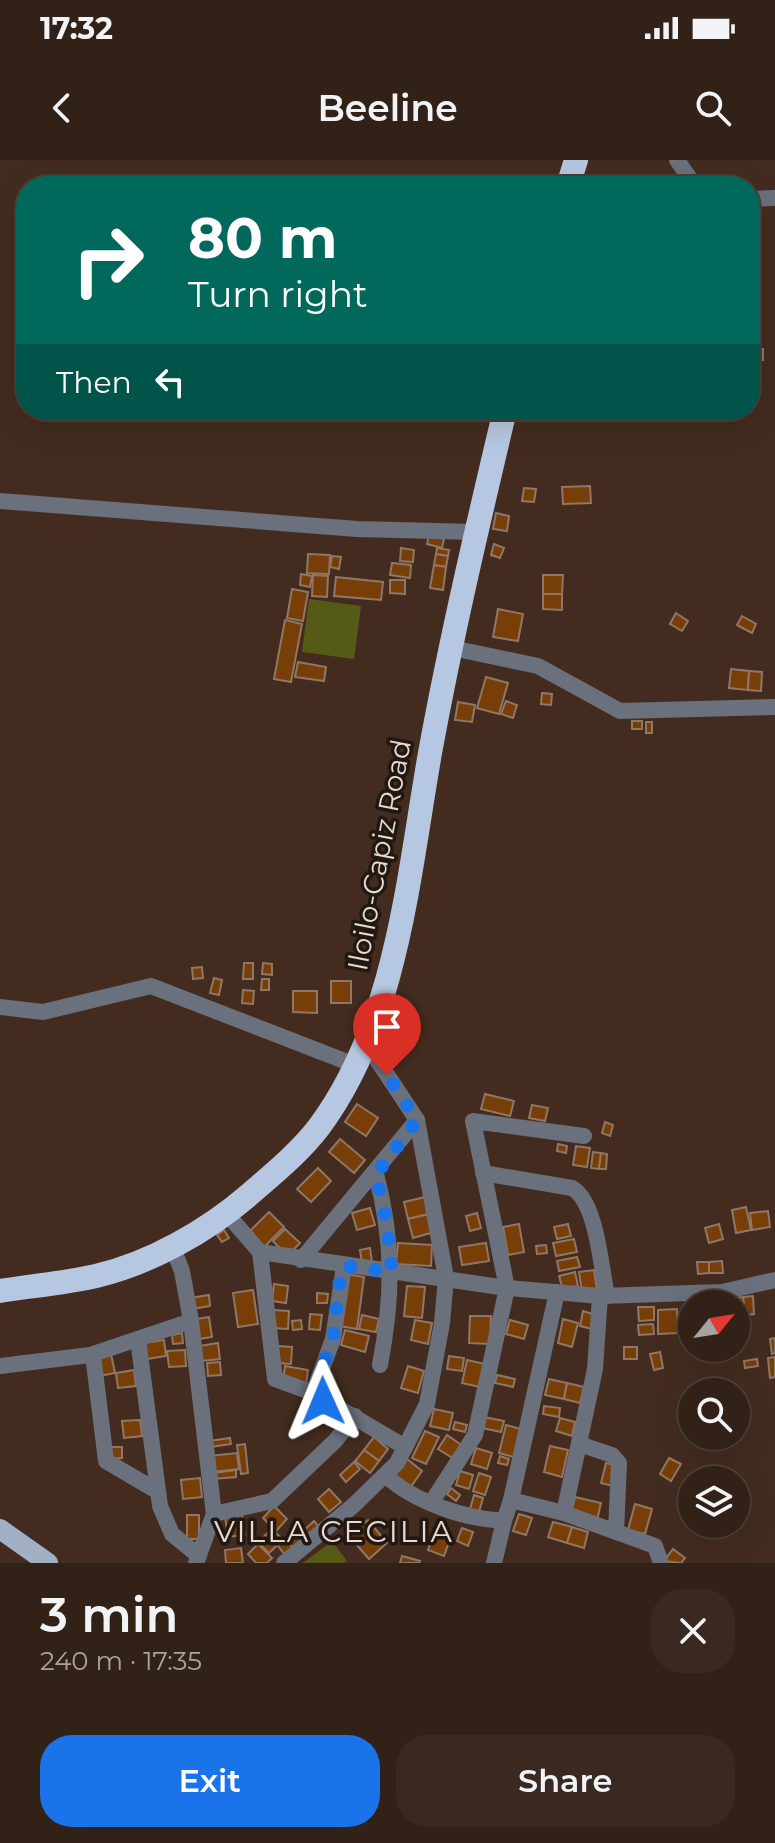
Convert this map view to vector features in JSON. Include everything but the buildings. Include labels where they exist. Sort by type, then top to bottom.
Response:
[{"type":"highway","name":"Iloilo-Capiz Road","points":[[0,1291],[97,1275],[172,1246],[227,1214],[318,1128],[355,1065],[366,1043],[401,917],[452,648],[503,420]]},
{"type":"main road","points":[[0,1529],[48,1563]]},
{"type":"street","points":[[0,501],[357,529],[476,532]]},
{"type":"street","points":[[452,648],[538,666],[620,711],[775,707]]},
{"type":"street","points":[[0,1007],[43,1012],[151,986],[325,1050],[355,1065]]},
{"type":"street","points":[[284,1563],[397,1463],[427,1404],[442,1323],[446,1278],[417,1120],[366,1043]]},
{"type":"street","points":[[301,1260],[376,1174],[417,1120]]},
{"type":"street","points":[[431,1503],[475,1435],[507,1288],[473,1121],[584,1136]]},
{"type":"street","points":[[483,1173],[572,1188],[580,1193],[593,1227],[603,1296],[595,1369],[564,1513]]},
{"type":"street","points":[[376,1174],[387,1224],[392,1272],[380,1365]]},
{"type":"street","points":[[227,1214],[260,1252],[275,1379],[313,1393],[405,1447]]},
{"type":"street","points":[[138,1339],[157,1491],[172,1534],[198,1559],[214,1514],[191,1321],[182,1271],[172,1246]]},
{"type":"street","points":[[260,1252],[507,1288],[603,1296],[722,1292],[775,1280]]},
{"type":"street","points":[[313,1393],[333,1339],[344,1266]]},
{"type":"street","points":[[494,1563],[557,1292]]},
{"type":"street","points":[[0,1366],[93,1355],[191,1321]]},
{"type":"street","points":[[93,1355],[106,1461],[157,1491]]},
{"type":"street","points":[[214,1514],[272,1501],[335,1441],[355,1416]]},
{"type":"street","points":[[579,1444],[612,1455],[619,1463],[616,1532]]},
{"type":"street","points":[[385,1475],[408,1494],[431,1503],[504,1521]]},
{"type":"street","points":[[511,1500],[564,1513],[655,1546],[661,1563]]},
{"type":"green space","points":[[309,599],[361,606],[354,659],[302,652]]},
{"type":"green space","points":[[332,1541],[347,1561],[303,1563]]},
{"type":"district","name":"VILLA CECILIA","points":[[334,1531]]},
{"type":"route","points":[[323,1401],[313,1393],[333,1339],[341,1270],[344,1266],[392,1272],[387,1224],[376,1174],[417,1120],[387,1075]]}]
